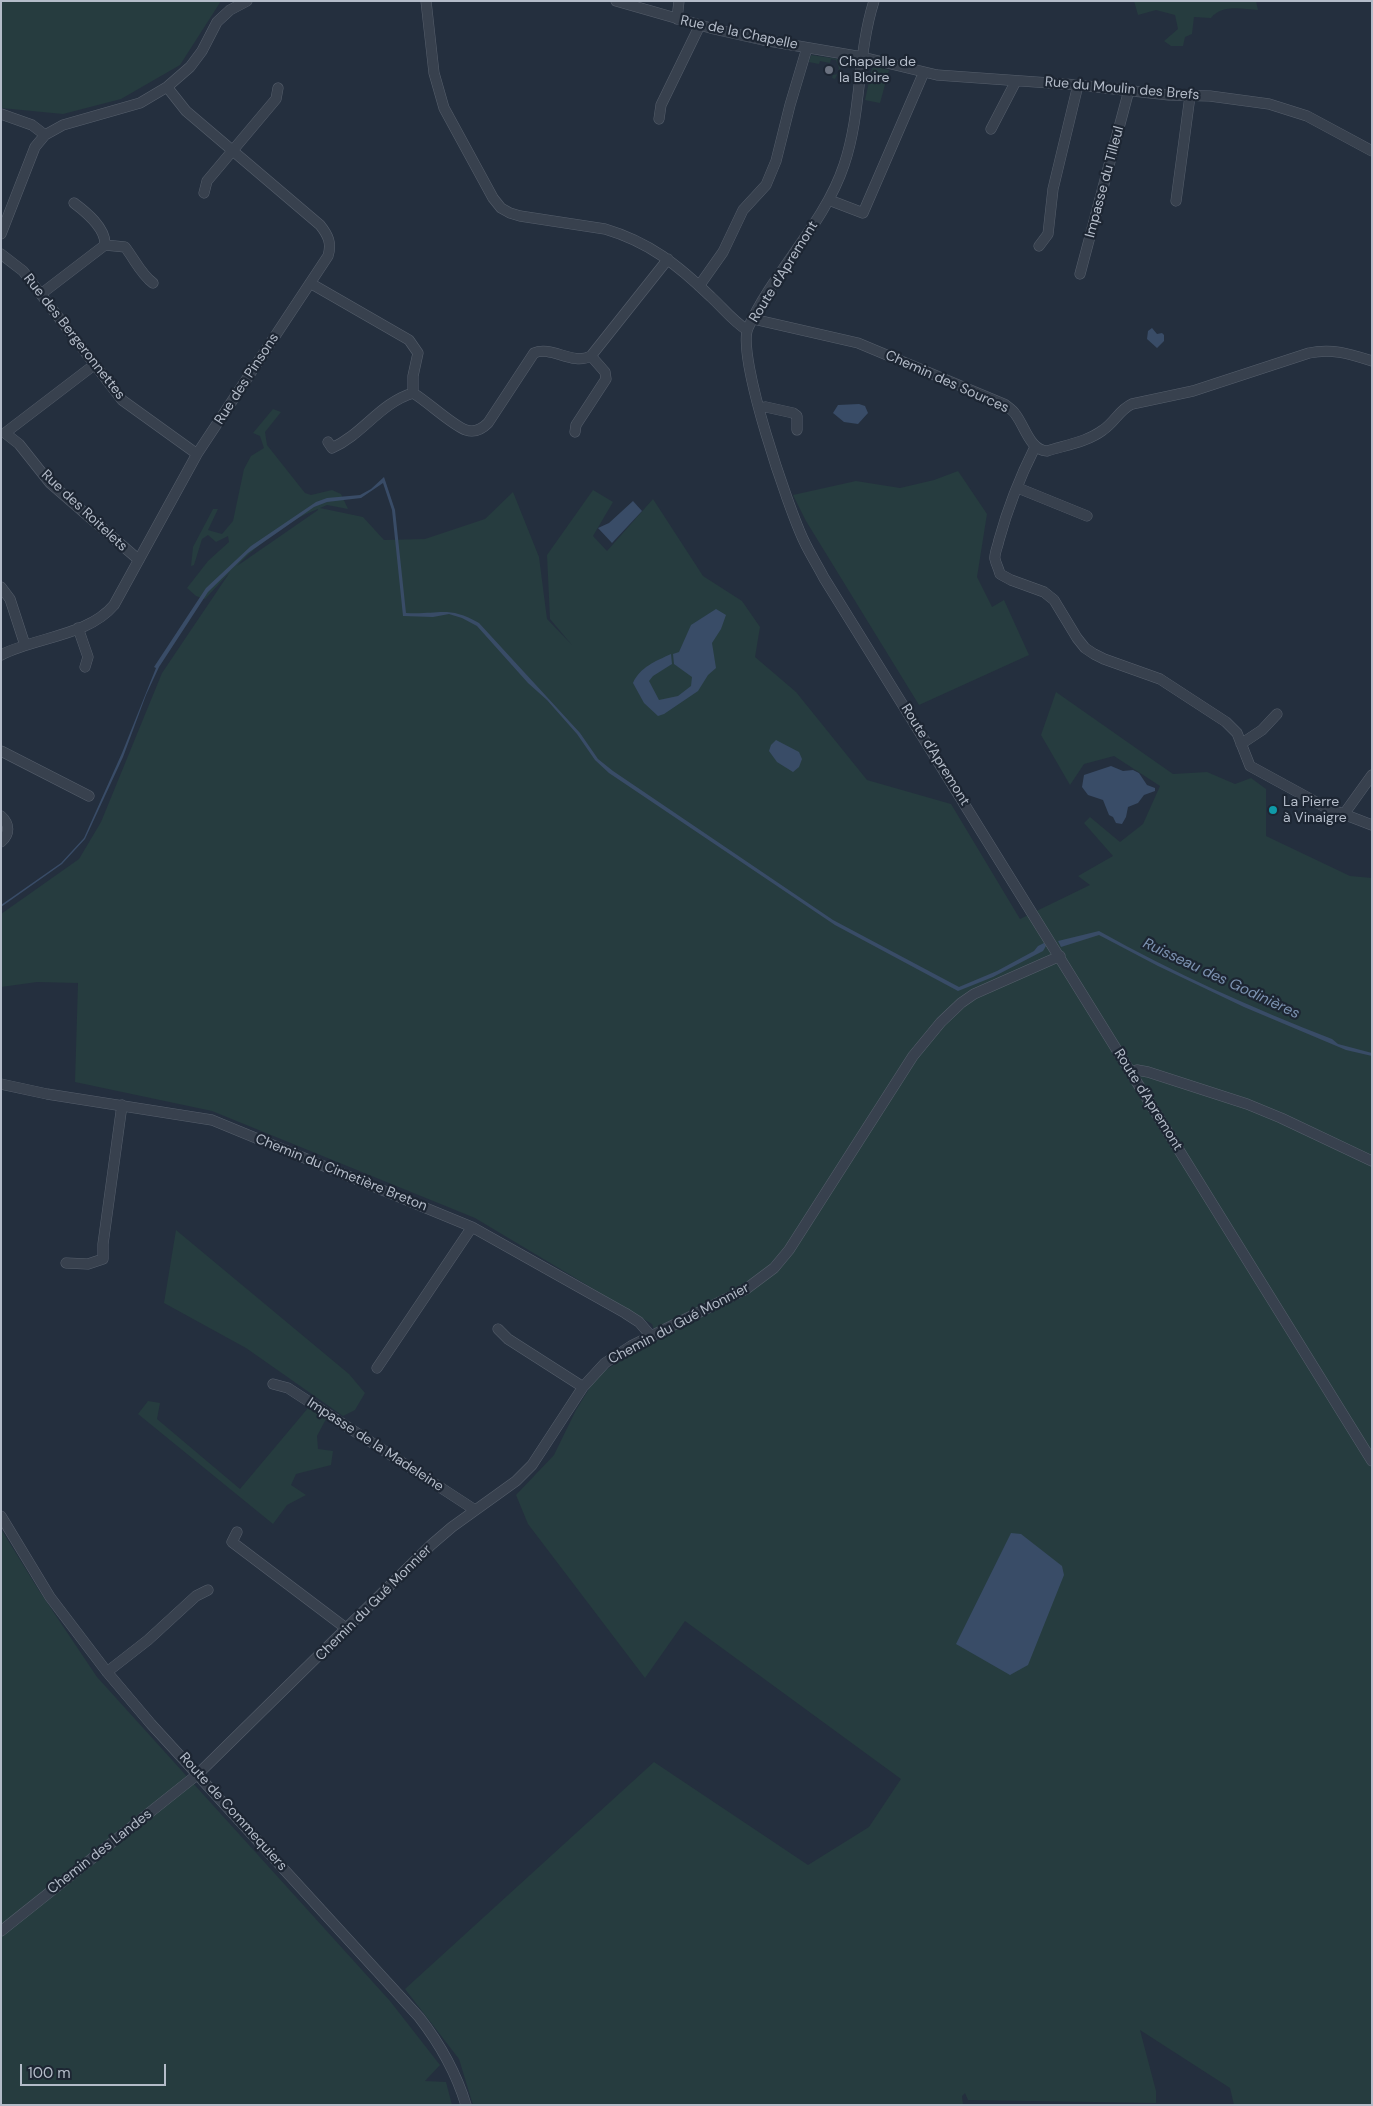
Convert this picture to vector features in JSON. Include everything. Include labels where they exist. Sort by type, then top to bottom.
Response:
[{"type":"street","points":[[1,234],[35,147],[45,135],[63,124],[140,103],[167,87],[190,68],[202,51],[217,22],[247,1]]},
{"type":"street","points":[[426,1],[434,73],[439,96],[465,149],[493,198],[501,208],[520,216],[587,226],[618,233],[668,259],[699,286],[736,323],[747,330]]},
{"type":"street","name":"Rue de la Chapelle","points":[[616,1],[677,19],[763,40],[864,57]]},
{"type":"street","points":[[677,19],[680,1]]},
{"type":"street","name":"Route d'Apremont","points":[[874,1],[850,145],[844,165],[829,200],[752,319],[747,330],[748,360],[759,408],[791,508],[807,547],[824,578],[1372,1460]]},
{"type":"street","points":[[659,119],[660,105],[700,25]]},
{"type":"street","points":[[699,286],[723,252],[743,210],[766,185],[776,161],[790,104],[808,48]]},
{"type":"street","name":"Rue du Moulin des Brefs","points":[[864,57],[924,72],[1249,100],[1290,110],[1372,150]]},
{"type":"street","points":[[829,200],[863,213],[924,72]]},
{"type":"street","points":[[991,129],[1016,81]]},
{"type":"street","points":[[1039,246],[1048,234],[1052,189],[1078,85]]},
{"type":"street","name":"Rue des Pinsons","points":[[1,655],[92,623],[108,613],[197,454],[310,284],[331,248],[326,232],[320,225],[186,111],[167,87]]},
{"type":"street","points":[[204,192],[207,181],[276,99],[278,88]]},
{"type":"street","name":"Impasse du Tilleul","points":[[1080,274],[1129,90]]},
{"type":"street","points":[[1176,201],[1190,96]]},
{"type":"street","points":[[1,114],[32,124],[45,135]]},
{"type":"street","points":[[74,203],[87,213],[104,236],[105,245]]},
{"type":"street","points":[[41,294],[105,245],[125,247],[140,266],[143,275],[153,283]]},
{"type":"street","name":"Rue des Bergeronnettes","points":[[1,254],[23,271],[122,400],[197,454]]},
{"type":"street","points":[[413,393],[466,430],[479,430],[488,423],[534,353],[544,351],[581,360],[591,356],[668,259]]},
{"type":"street","points":[[310,284],[409,340],[418,353],[413,376],[413,393]]},
{"type":"street","name":"Chemin des Sources","points":[[752,319],[858,343],[1004,404],[1015,412],[1035,447]]},
{"type":"street","points":[[1372,361],[1339,351],[1320,350],[1308,353],[1193,391],[1124,407],[1103,430],[1092,437],[1047,450],[1035,447],[1012,499],[995,558],[1000,574],[1044,592],[1054,600],[1077,638],[1090,651],[1104,659],[1160,679],[1226,722],[1236,733],[1250,766],[1325,807],[1372,825]]},
{"type":"street","points":[[575,432],[576,425],[606,379],[605,372],[591,356]]},
{"type":"street","name":"Rue des Roitelets","points":[[94,365],[5,433],[19,444],[50,483],[139,560]]},
{"type":"street","points":[[328,442],[332,448],[348,441],[385,406],[413,393]]},
{"type":"street","points":[[759,408],[766,407],[793,413],[796,416],[797,430]]},
{"type":"street","points":[[1018,488],[1087,516]]},
{"type":"street","points":[[1,587],[10,599],[25,645]]},
{"type":"street","points":[[78,628],[88,657],[85,667]]},
{"type":"street","points":[[1241,744],[1262,730],[1277,714]]},
{"type":"street","points":[[1,751],[89,796]]},
{"type":"street","points":[[1344,814],[1372,775]]},
{"type":"street","points":[[1,816],[7,823],[8,832],[1,842]]},
{"type":"street","name":"Chemin du Gué Monnier","points":[[198,1774],[431,1545],[516,1481],[532,1465],[594,1373],[616,1355],[746,1289],[774,1268],[789,1250],[913,1056],[941,1022],[961,1003],[974,994],[1060,956]]},
{"type":"street","points":[[1131,1072],[1137,1070],[1148,1072],[1247,1104],[1372,1161]]},
{"type":"street","name":"Chemin du Cimetière Breton","points":[[1,1084],[47,1094],[212,1120],[472,1227],[625,1313],[639,1322],[651,1336]]},
{"type":"street","points":[[66,1263],[88,1264],[103,1259],[103,1244],[122,1105]]},
{"type":"street","points":[[377,1368],[472,1227]]},
{"type":"street","points":[[498,1329],[508,1339],[583,1387]]},
{"type":"street","name":"Impasse de la Madeleine","points":[[274,1384],[288,1388],[475,1510]]},
{"type":"street","name":"Route de Commequiers","points":[[1,1516],[50,1597],[107,1672],[151,1724],[419,2017],[434,2037],[448,2061],[460,2085],[466,2105]]},
{"type":"street","points":[[236,1532],[232,1542],[347,1629]]},
{"type":"street","points":[[107,1672],[148,1640],[196,1596],[208,1590]]},
{"type":"street","name":"Chemin des Landes","points":[[1,1930],[198,1774]]},
{"type":"green space","points":[[1,1],[221,1],[180,65],[121,99],[63,114],[1,108]]},
{"type":"green space","points":[[1134,1],[1256,1],[1258,10],[1233,8],[1221,11],[1211,18],[1194,17],[1192,34],[1185,37],[1183,46],[1171,46],[1164,41],[1178,29],[1175,15],[1156,10],[1138,15]]},
{"type":"green space","points":[[811,55],[844,60],[838,72],[839,68],[836,60],[831,59],[830,63],[820,61],[819,64],[809,62]]},
{"type":"green space","points":[[877,67],[889,70],[880,103],[865,100],[872,68]]},
{"type":"green space","points":[[273,409],[281,412],[265,432],[267,445],[305,493],[311,495],[332,490],[341,494],[348,509],[327,505],[320,508],[363,517],[384,540],[425,539],[485,519],[513,492],[539,557],[547,619],[572,645],[550,619],[547,555],[593,490],[613,502],[593,536],[607,551],[653,499],[703,576],[742,601],[760,627],[755,657],[796,692],[867,780],[951,804],[1020,919],[1090,885],[1078,876],[1113,856],[1084,823],[1090,817],[1120,842],[1143,824],[1160,786],[1114,756],[1084,764],[1070,785],[1041,735],[1056,692],[1173,774],[1207,772],[1235,784],[1251,778],[1266,789],[1266,836],[1350,876],[1372,878],[1372,2105],[1234,2105],[1230,2088],[1140,2030],[1156,2091],[1156,2103],[968,2100],[965,2093],[962,2096],[963,2105],[473,2105],[459,2059],[405,1989],[654,1762],[808,1865],[869,1827],[901,1779],[685,1621],[645,1678],[528,1524],[516,1495],[554,1455],[576,1410],[597,1376],[639,1348],[658,1340],[652,1324],[475,1218],[212,1111],[75,1082],[78,983],[37,982],[1,987],[1,914],[79,859],[101,822],[162,673],[230,572],[205,599],[196,596],[187,588],[208,561],[229,542],[228,536],[216,542],[208,535],[202,539],[194,565],[191,566],[193,547],[213,509],[218,509],[208,530],[222,534],[233,521],[244,469],[251,456],[264,448],[260,436],[253,433]],"holes":[[[318,510],[237,566],[253,550],[275,533],[308,513]]]},
{"type":"green space","points":[[958,471],[987,514],[977,577],[992,607],[1004,600],[1029,655],[919,705],[806,521],[793,495],[856,481],[900,488],[934,480]]},
{"type":"green space","points":[[176,1230],[349,1374],[365,1393],[355,1410],[343,1416],[246,1348],[164,1303]]},
{"type":"green space","points":[[148,1401],[160,1403],[157,1419],[240,1489],[308,1408],[326,1419],[317,1436],[318,1449],[333,1451],[331,1465],[296,1474],[291,1485],[306,1495],[287,1505],[273,1524],[138,1414]]},
{"type":"green space","points":[[1,1529],[38,1589],[97,1677],[390,2001],[440,2065],[425,2081],[446,2082],[452,2105],[1,2105]]},
{"type":"water","points":[[1152,328],[1157,334],[1162,333],[1164,335],[1164,341],[1157,348],[1147,339],[1148,331]]},
{"type":"water","points":[[859,404],[865,406],[868,413],[858,424],[844,422],[833,413],[838,405]]},
{"type":"water","points":[[384,477],[395,510],[406,613],[451,612],[468,617],[479,623],[580,733],[598,759],[613,771],[833,920],[959,987],[997,971],[1034,951],[1044,943],[1046,946],[1043,951],[993,977],[958,991],[835,925],[609,773],[595,760],[577,734],[547,700],[528,683],[477,626],[449,614],[433,617],[403,616],[392,510],[383,483],[361,498],[327,502],[314,507],[248,553],[208,592],[159,667],[146,695],[123,757],[85,839],[62,864],[1,907],[1,905],[61,863],[84,838],[122,753],[156,668],[154,667],[206,588],[251,546],[316,502],[327,498],[360,495],[371,489]]},
{"type":"water","points":[[633,501],[642,511],[612,543],[598,528],[609,523]]},
{"type":"water","points":[[716,609],[726,615],[721,629],[712,643],[716,668],[708,675],[698,691],[658,716],[644,703],[633,683],[636,677],[654,662],[671,654],[672,664],[653,676],[649,681],[659,700],[678,696],[691,686],[692,677],[674,664],[673,654],[679,652],[691,625]]},
{"type":"water","points":[[776,740],[799,752],[802,759],[799,767],[793,772],[777,762],[769,751],[771,745]]},
{"type":"water","points":[[1111,766],[1123,771],[1133,770],[1139,773],[1147,785],[1155,788],[1155,791],[1144,795],[1138,803],[1128,807],[1122,824],[1116,823],[1113,817],[1109,815],[1103,800],[1088,795],[1082,787],[1084,775]]},
{"type":"water","points":[[1099,931],[1214,989],[1332,1039],[1338,1044],[1372,1053],[1372,1056],[1346,1050],[1244,1007],[1158,966],[1099,935],[1061,947],[1058,941]]},
{"type":"water","points":[[1011,1533],[1021,1534],[1062,1566],[1064,1575],[1028,1665],[1010,1675],[956,1644]]},
{"type":"place","name":"Chapelle de la Bloire","points":[[829,70]]},
{"type":"place","name":"La Pierre à Vinaigre","points":[[1273,810]]},
{"type":"water label","name":"Ruisseau des Godinières","points":[[1221,979]]}]
